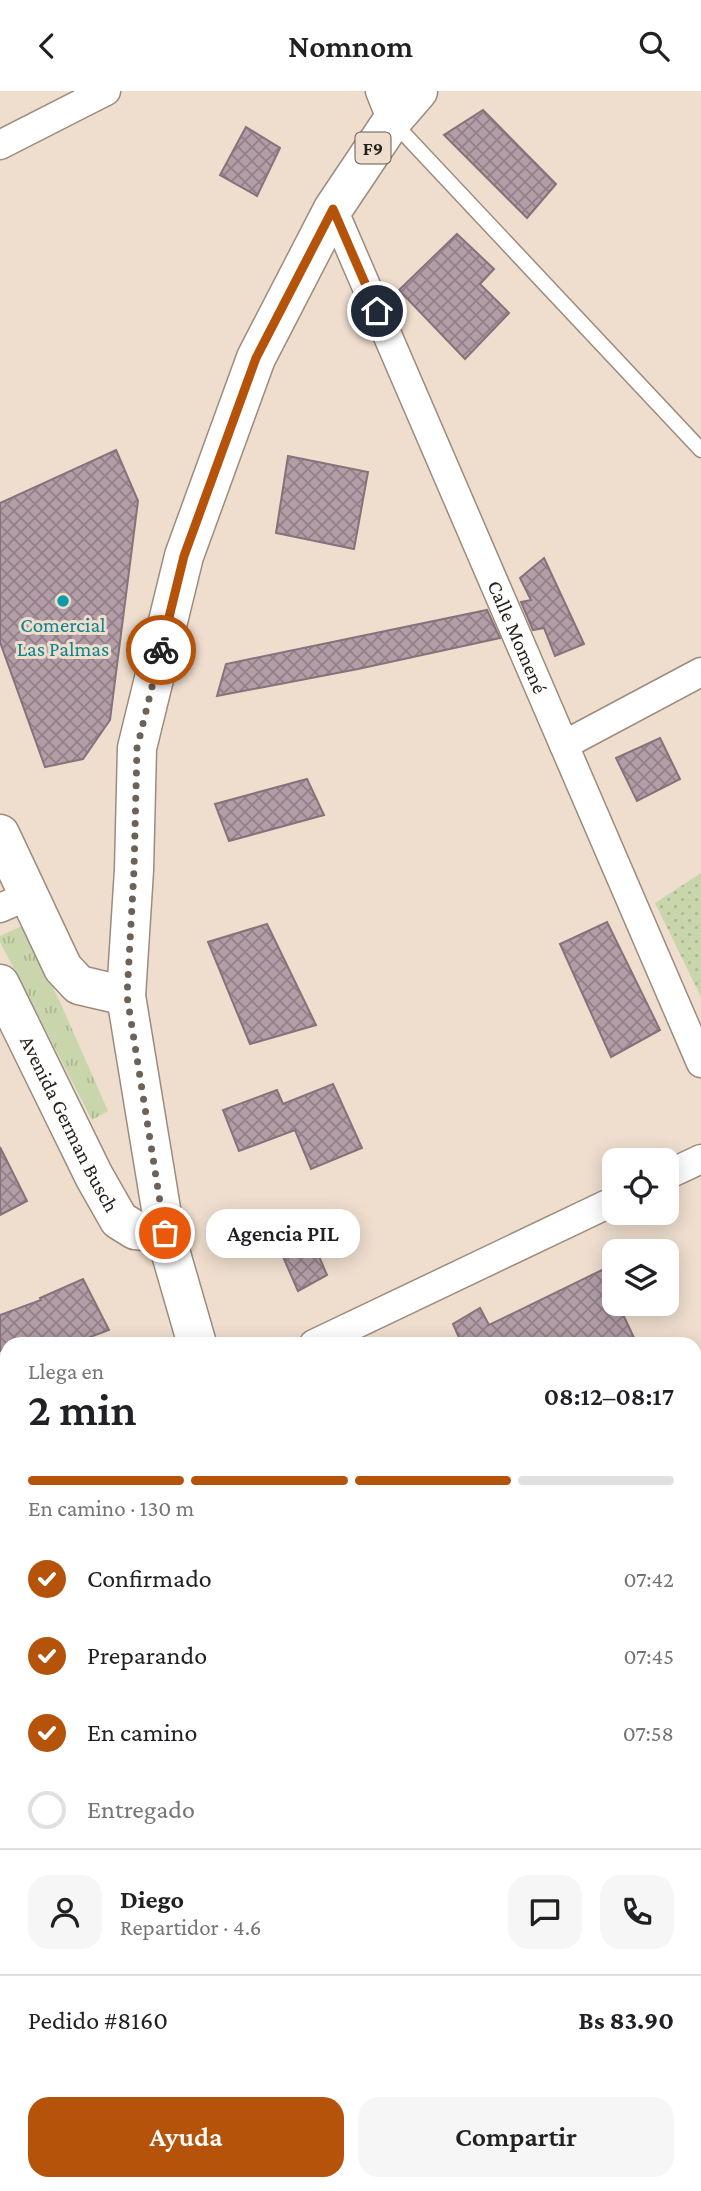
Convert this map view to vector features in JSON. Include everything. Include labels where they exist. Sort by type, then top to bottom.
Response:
[{"type":"main road","name":"F9","points":[[195,1337],[165,1233],[127,996],[137,748],[184,556],[256,358],[386,106],[418,91]]},
{"type":"main road","points":[[0,834],[14,902],[63,968],[79,985],[127,996]]},
{"type":"main road","name":"Avenida German Busch","points":[[0,984],[94,1175],[120,1220],[135,1230],[165,1233]]},
{"type":"street","points":[[0,145],[106,91]]},
{"type":"street","name":"Calle Momené","points":[[333,209],[701,1063]]},
{"type":"street","points":[[564,745],[701,672]]},
{"type":"street","points":[[679,1169],[701,1159]]},
{"type":"street","points":[[329,1337],[602,1207]]},
{"type":"lane","points":[[386,106],[701,450]]},
{"type":"green space","points":[[701,873],[701,997],[655,903]]},
{"type":"green space","points":[[22,926],[60,1002],[108,1111],[92,1120],[0,942],[0,936]]},
{"type":"building","points":[[483,110],[556,184],[527,218],[444,135]]},
{"type":"building","points":[[246,127],[280,148],[257,196],[220,175]]},
{"type":"building","points":[[457,234],[494,269],[480,284],[509,313],[465,359],[399,290]]},
{"type":"building","name":"Comercial Las Palmas","points":[[116,450],[138,501],[110,720],[83,759],[45,767],[0,642],[0,503]]},
{"type":"building","points":[[288,456],[368,472],[354,549],[276,533]]},
{"type":"building","points":[[544,558],[584,644],[555,656],[544,628],[533,630],[521,602],[531,600],[520,578]]},
{"type":"building","points":[[487,610],[500,638],[217,696],[226,664]]},
{"type":"building","points":[[660,738],[680,779],[637,801],[616,758]]},
{"type":"building","points":[[307,779],[324,815],[229,841],[215,804]]},
{"type":"building","points":[[607,922],[660,1030],[611,1057],[560,944]]},
{"type":"building","points":[[267,924],[316,1025],[250,1044],[208,942]]},
{"type":"building","points":[[333,1084],[362,1148],[311,1169],[295,1130],[239,1151],[223,1110],[277,1090],[283,1104]]},
{"type":"building","points":[[0,1147],[27,1201],[0,1215]]},
{"type":"building","points":[[302,1217],[327,1275],[298,1291],[273,1234]]},
{"type":"building","points":[[602,1270],[602,1316],[624,1316],[634,1337],[459,1337],[453,1324],[480,1308],[489,1325]]},
{"type":"building","points":[[83,1279],[109,1330],[90,1337],[0,1337],[0,1315],[41,1300],[40,1298]]},
{"type":"way so far","points":[[161,650],[137,748],[127,996],[165,1233]]},
{"type":"place","name":"Comercial Las Palmas","points":[[63,601]]},
{"type":"place","name":"Agencia PIL","points":[[165,1233]]},
{"type":"route","points":[[161,650],[184,556],[256,358],[333,209],[377,311]]}]
